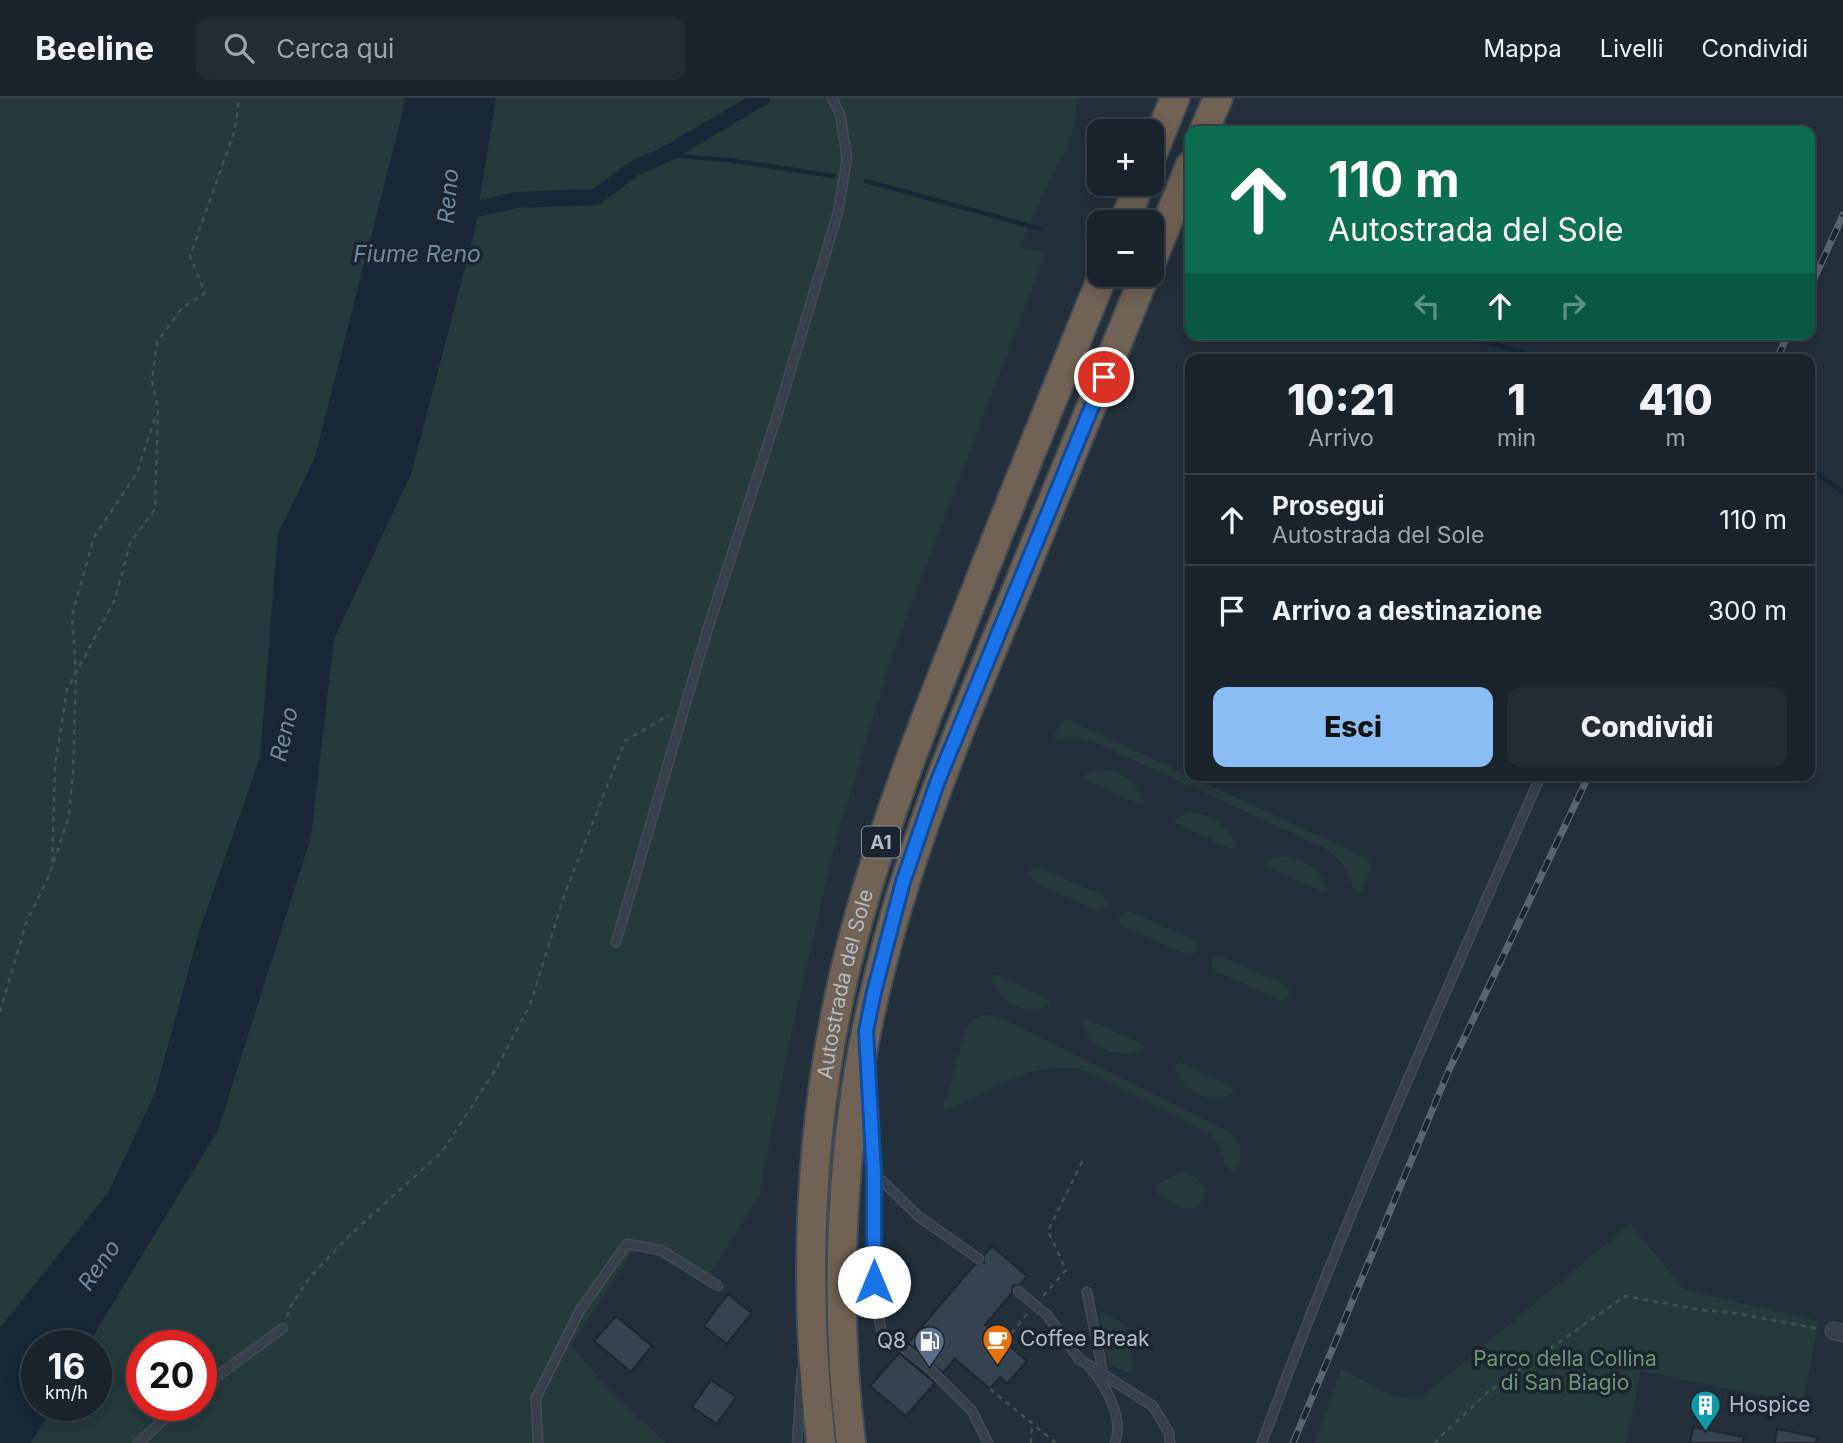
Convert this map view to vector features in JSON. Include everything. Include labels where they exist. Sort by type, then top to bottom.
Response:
[{"type":"highway","points":[[1164,125],[1175,98]]},
{"type":"highway","points":[[1206,126],[1218,98]]},
{"type":"highway","points":[[1164,230],[1185,178]]},
{"type":"highway","name":"Autostrada del Sole","points":[[821,1443],[815,1381],[810,1245],[817,1144],[825,1080],[844,976],[872,871],[910,758],[1098,287]]},
{"type":"highway","name":"Autostrada del Sole","points":[[851,1443],[846,1402],[843,1230],[852,1126],[866,1031],[903,882],[937,783],[1140,287]]},
{"type":"lane","points":[[615,942],[706,631],[776,419],[838,212],[847,158],[840,114],[832,98]]},
{"type":"lane","points":[[1262,1443],[1299,1341],[1363,1182],[1538,781]]},
{"type":"lane","points":[[866,1031],[874,1173],[874,1282],[881,1330],[929,1368],[972,1411],[988,1443]]},
{"type":"lane","points":[[874,1173],[918,1216],[979,1259]]},
{"type":"lane","points":[[538,1443],[536,1398],[580,1310],[627,1244],[661,1250],[718,1286]]},
{"type":"lane","points":[[803,1350],[810,1245]]},
{"type":"lane","points":[[1018,1291],[1047,1315],[1079,1359],[1153,1406],[1169,1433],[1170,1443]]},
{"type":"lane","points":[[1087,1292],[1104,1373]]},
{"type":"lane","points":[[217,1376],[283,1328]]},
{"type":"lane","points":[[1086,1363],[1111,1400],[1117,1426],[1115,1443]]},
{"type":"lane","points":[[797,1443],[802,1364]]},
{"type":"lane","points":[[138,1443],[162,1421]]},
{"type":"path","points":[[52,862],[55,766],[67,690],[115,599],[130,543],[155,509],[158,409],[152,381],[158,342],[182,308],[205,293],[192,267],[190,256],[235,130],[239,98]]},
{"type":"path","points":[[0,1012],[26,923],[49,876],[69,816],[76,676],[72,616],[94,537],[138,473],[158,409]]},
{"type":"path","points":[[283,1328],[290,1307],[310,1277],[351,1234],[442,1152],[489,1080],[530,1005],[565,893],[625,741],[684,707]]},
{"type":"path","points":[[1005,1341],[1066,1270],[1048,1231],[1084,1158]]},
{"type":"path","points":[[1434,1443],[1488,1392],[1625,1296],[1838,1332]]},
{"type":"path","points":[[990,1389],[1056,1443]]},
{"type":"path","points":[[1031,1443],[1032,1424]]},
{"type":"green space","points":[[0,98],[1078,98],[1072,136],[1020,248],[1046,252],[891,658],[835,844],[790,1039],[759,1196],[704,1284],[638,1245],[571,1345],[610,1390],[666,1443],[0,1443]]},
{"type":"green space","points":[[1067,719],[1185,774],[1185,781],[1200,781],[1366,858],[1371,869],[1362,890],[1354,890],[1344,865],[1325,848],[1094,742],[1075,737],[1055,740],[1054,736],[1061,723]]},
{"type":"green space","points":[[1097,770],[1120,774],[1132,782],[1145,802],[1143,805],[1084,779],[1084,775]]},
{"type":"green space","points":[[1188,813],[1197,813],[1218,821],[1228,831],[1236,846],[1231,849],[1175,823],[1175,819]]},
{"type":"green space","points":[[1273,858],[1296,859],[1309,865],[1323,881],[1326,892],[1266,865]]},
{"type":"green space","points":[[1038,867],[1104,896],[1108,902],[1107,907],[1098,911],[1032,881],[1029,872]]},
{"type":"green space","points":[[1128,911],[1194,940],[1198,946],[1197,952],[1188,955],[1122,926],[1119,922],[1120,916]]},
{"type":"green space","points":[[1220,956],[1286,985],[1291,991],[1289,996],[1281,1000],[1215,971],[1211,966],[1212,962]]},
{"type":"green space","points":[[996,974],[1050,1000],[1052,1004],[1033,1010],[1016,1006],[995,987],[991,978]]},
{"type":"green space","points":[[987,1014],[999,1017],[1227,1131],[1237,1140],[1240,1149],[1236,1173],[1227,1169],[1218,1143],[1210,1135],[1088,1072],[1071,1068],[1053,1068],[1016,1077],[943,1109],[965,1030],[973,1019]]},
{"type":"green space","points":[[1083,1019],[1142,1044],[1143,1048],[1125,1053],[1105,1050],[1089,1038]]},
{"type":"green space","points":[[1179,1062],[1233,1088],[1234,1092],[1216,1098],[1198,1094],[1178,1075],[1174,1066]]},
{"type":"green space","points":[[1181,1172],[1195,1176],[1204,1188],[1202,1202],[1197,1206],[1185,1208],[1156,1193],[1158,1184]]},
{"type":"green space","name":"Parco della Collina di San Biagio","points":[[1630,1224],[1685,1290],[1819,1321],[1803,1403],[1641,1371],[1626,1443],[1315,1443],[1341,1369],[1395,1397],[1421,1398]]},
{"type":"green space","points":[[1101,1314],[1125,1324],[1135,1375],[1109,1365]]},
{"type":"water","name":"Fiume Reno","points":[[404,98],[496,98],[475,230],[411,474],[334,639],[311,837],[218,1130],[97,1330],[21,1330],[21,1421],[44,1421],[31,1443],[0,1443],[0,1328],[108,1193],[155,1093],[199,932],[260,757],[278,534],[315,457],[403,111]]},
{"type":"building","points":[[992,1246],[1027,1276],[1020,1285],[1013,1286],[1012,1293],[985,1325],[1027,1361],[1007,1384],[1000,1377],[990,1389],[955,1359],[943,1373],[908,1343],[975,1264],[984,1263],[984,1255]]},
{"type":"building","points":[[728,1294],[752,1313],[727,1344],[704,1326]]},
{"type":"building","points":[[616,1316],[652,1346],[631,1372],[594,1341]]},
{"type":"building","points":[[899,1353],[935,1383],[906,1416],[870,1386]]},
{"type":"building","points":[[711,1380],[736,1397],[717,1424],[692,1407]]},
{"type":"building","name":"Hospice","points":[[1693,1427],[1744,1437],[1743,1443],[1690,1443]]},
{"type":"building","points":[[1777,1429],[1817,1437],[1816,1443],[1775,1443]]},
{"type":"waterway","name":"Reno","points":[[458,213],[516,200],[596,197],[635,168],[665,155],[762,98]]},
{"type":"waterway","points":[[665,155],[728,160],[834,176]]},
{"type":"waterway","points":[[866,181],[1041,229]]},
{"type":"waterway","points":[[1479,340],[1530,354]]},
{"type":"waterway","points":[[1815,472],[1843,492]]},
{"type":"railway","points":[[1815,277],[1843,215]]},
{"type":"railway","points":[[1779,354],[1785,340]]},
{"type":"railway","points":[[1293,1443],[1449,1070],[1586,781]]},
{"type":"place","name":"Coffee Break","points":[[997,1366]]},
{"type":"place","name":"Q8","points":[[929,1368]]},
{"type":"place","name":"Hospice","points":[[1706,1432]]},
{"type":"route","points":[[874,1282],[874,1173],[866,1031],[874,992],[903,882],[937,783],[1104,377]]}]
